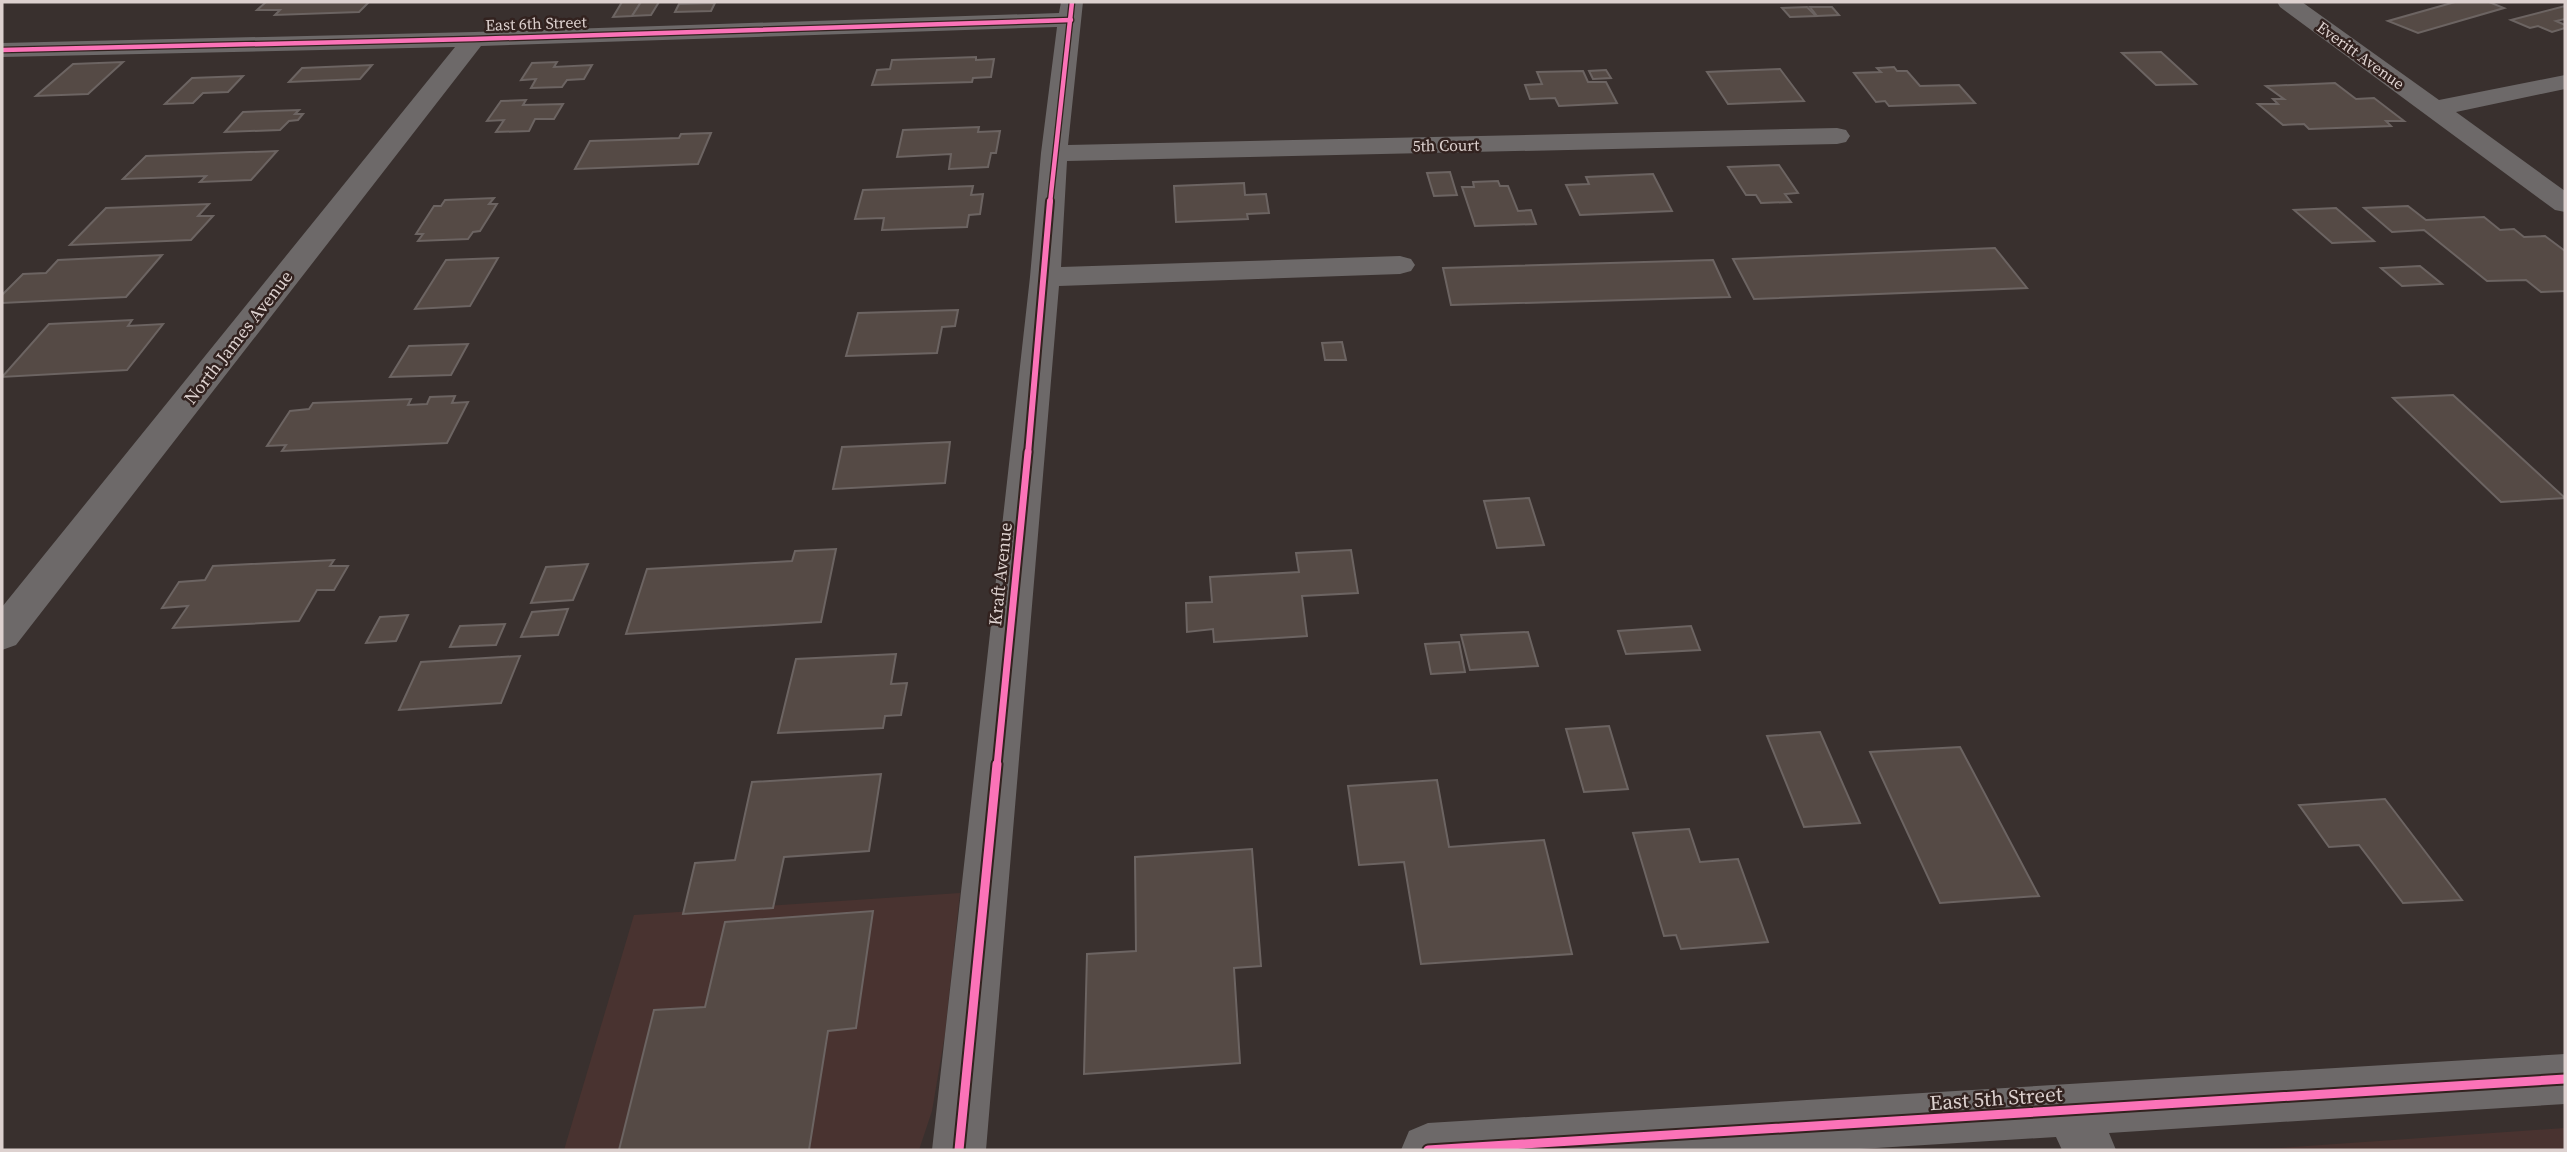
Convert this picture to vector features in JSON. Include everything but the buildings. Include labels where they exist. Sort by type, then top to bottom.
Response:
[{"type":"street","name":"Everitt Avenue","points":[[2288,2],[2565,204]]},
{"type":"street","name":"East 6th Street","points":[[2,50],[474,40],[1071,11]]},
{"type":"street","name":"Kraft Avenue","points":[[959,1150],[1045,277],[1054,153],[1071,11]]},
{"type":"street","name":"North James Avenue","points":[[2,635],[474,40]]},
{"type":"street","points":[[2433,108],[2565,82]]},
{"type":"street","name":"5th Court","points":[[1054,153],[1837,136]]},
{"type":"street","points":[[1045,277],[1400,265]]},
{"type":"street","name":"East 5th Street","points":[[1428,1150],[2080,1130],[2565,1079]]},
{"type":"shaded area","points":[[960,893],[945,1034],[932,1111],[919,1150],[564,1150],[634,915]]},
{"type":"shaded area","points":[[2565,1128],[2565,1150],[2252,1150]]},
{"type":"cycle path","points":[[959,1150],[1045,277],[1054,153],[1072,2]]},
{"type":"cycle path","points":[[2,50],[474,39],[1071,20]]},
{"type":"cycle path","points":[[1428,1150],[2565,1079]]}]
